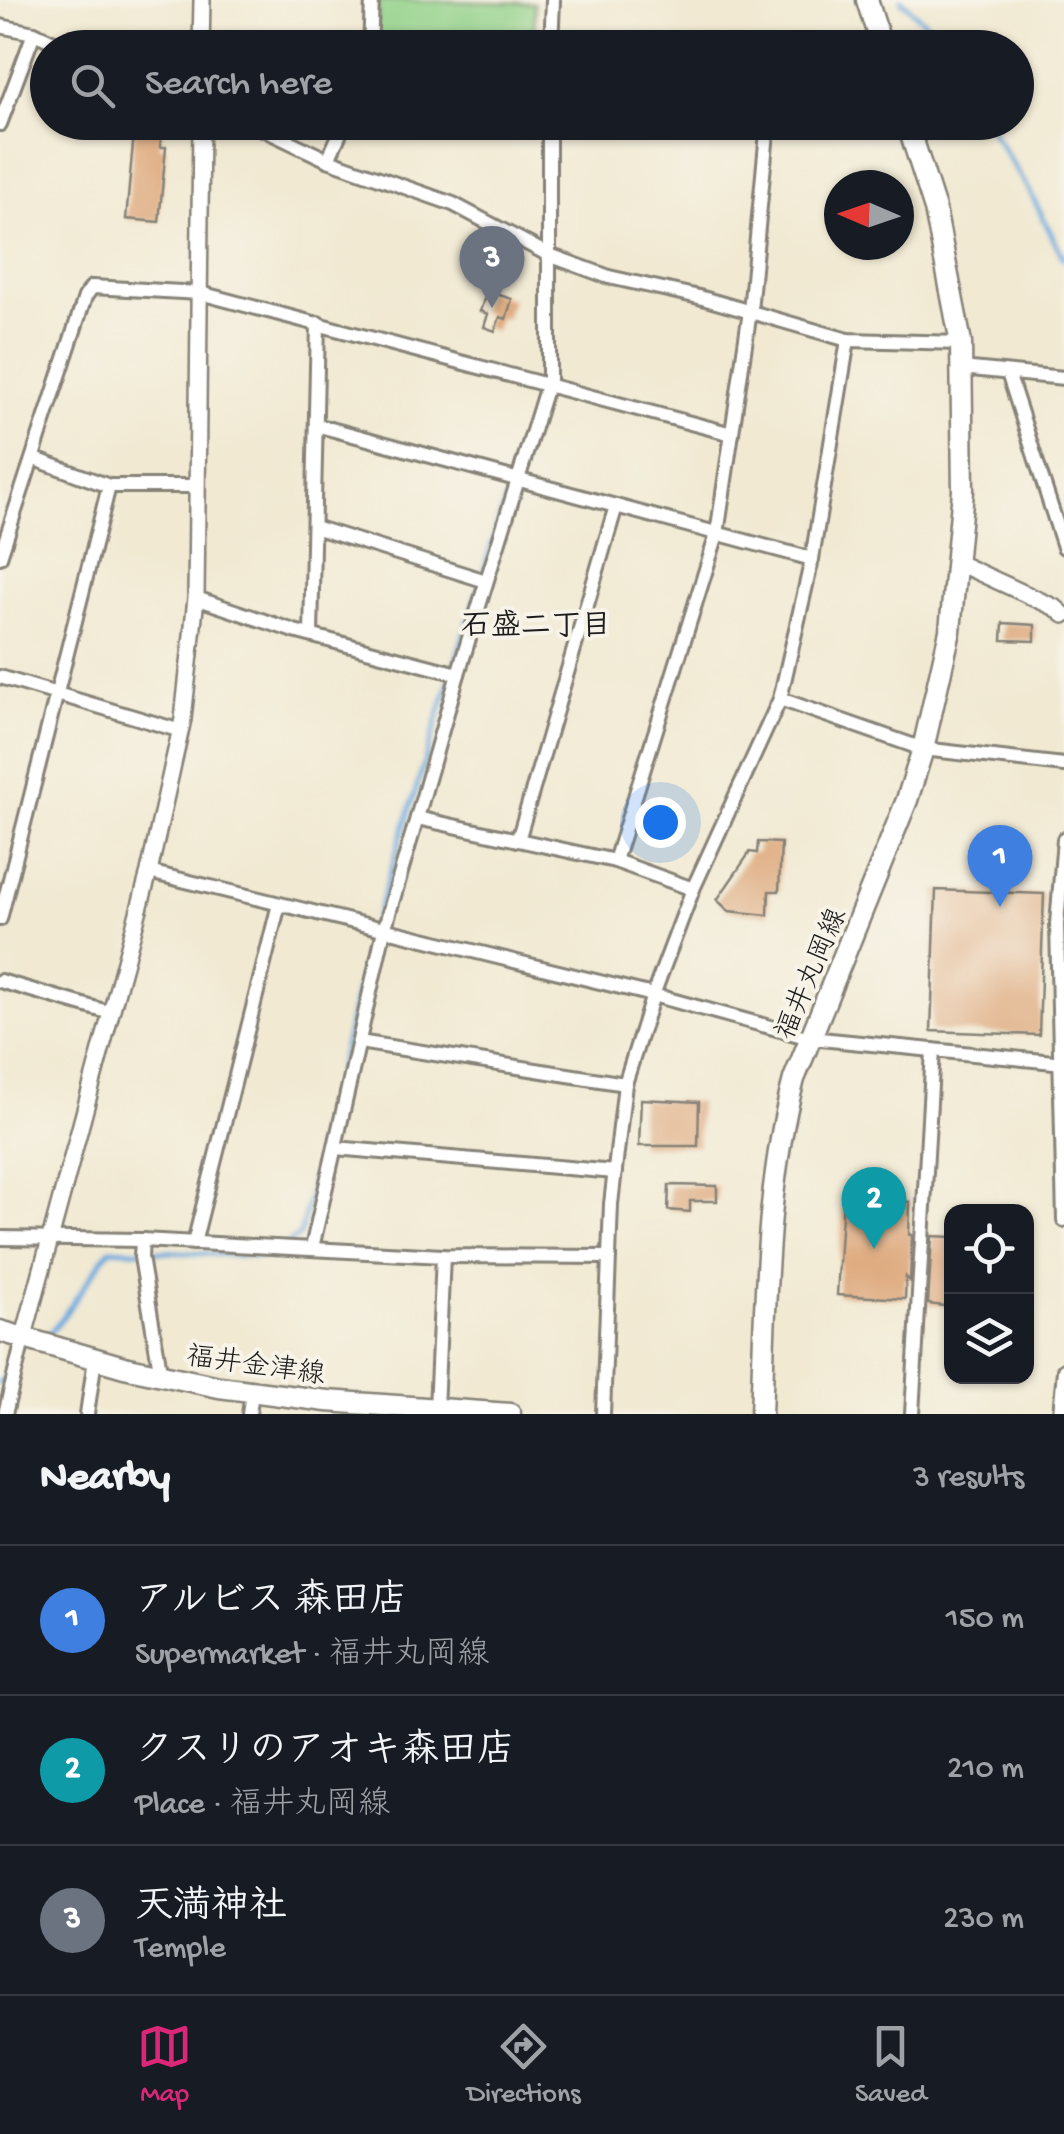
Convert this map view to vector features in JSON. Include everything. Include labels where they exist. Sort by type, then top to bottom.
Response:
[{"type":"main road","points":[[867,0],[876,30]]},
{"type":"main road","name":"福井丸岡線","points":[[761,1414],[774,1184],[781,1128],[794,1080],[864,912],[923,749],[950,631],[963,491],[962,368],[935,209],[913,140]]},
{"type":"main road","name":"福井金津線","points":[[0,1332],[161,1376],[252,1392],[510,1414]]},
{"type":"street","points":[[202,0],[202,30]]},
{"type":"street","points":[[371,30],[372,0]]},
{"type":"street","points":[[552,30],[553,0]]},
{"type":"street","points":[[0,26],[30,31]]},
{"type":"street","points":[[0,124],[30,43]]},
{"type":"street","points":[[5,1414],[150,872],[181,732],[196,598],[201,140]]},
{"type":"street","points":[[286,140],[328,160],[452,204],[548,254],[609,277],[750,311],[848,340],[960,343]]},
{"type":"street","points":[[328,160],[337,140]]},
{"type":"street","points":[[312,1248],[384,930],[486,580],[547,388],[549,140]]},
{"type":"street","points":[[615,862],[716,534],[750,311],[766,140]]},
{"type":"street","points":[[0,558],[85,298],[92,287],[200,293],[732,434]]},
{"type":"street","points":[[311,636],[318,323]]},
{"type":"street","points":[[603,1414],[609,1257],[625,1084],[694,889],[780,698],[812,559],[848,340]]},
{"type":"street","points":[[962,368],[1064,378]]},
{"type":"street","points":[[1008,373],[1064,547]]},
{"type":"street","points":[[316,425],[812,559]]},
{"type":"street","points":[[35,459],[110,486],[196,486]]},
{"type":"street","points":[[0,919],[110,486]]},
{"type":"street","points":[[518,840],[616,506]]},
{"type":"street","points":[[314,527],[486,580]]},
{"type":"street","points":[[956,562],[1061,607]]},
{"type":"street","points":[[196,598],[311,636],[458,674]]},
{"type":"street","points":[[0,677],[181,732]]},
{"type":"street","points":[[780,698],[923,749],[1064,765]]},
{"type":"street","points":[[417,818],[615,862],[694,889]]},
{"type":"street","points":[[1064,839],[1057,924],[1064,1220]]},
{"type":"street","points":[[150,872],[810,1038],[1062,1063]]},
{"type":"street","points":[[194,1243],[278,904]]},
{"type":"street","points":[[0,981],[110,1013]]},
{"type":"street","points":[[359,1042],[625,1084]]},
{"type":"street","points":[[912,1414],[933,1050]]},
{"type":"street","points":[[335,1148],[615,1172]]},
{"type":"street","points":[[0,1238],[142,1240],[443,1256],[609,1257]]},
{"type":"street","points":[[142,1240],[141,1257],[161,1376]]},
{"type":"street","points":[[436,1409],[443,1256]]},
{"type":"street","points":[[88,1414],[95,1358]]},
{"type":"street","points":[[1060,1414],[1064,1370]]},
{"type":"street","points":[[249,1414],[252,1392]]},
{"type":"green space","points":[[378,0],[534,3],[535,30],[377,30]]},
{"type":"building","points":[[133,140],[161,140],[160,147],[166,147],[159,222],[126,219]]},
{"type":"building","points":[[487,291],[512,299],[506,319],[500,317],[495,331],[484,327],[488,314],[480,311]]},
{"type":"building","points":[[1003,623],[1035,625],[1035,641],[1002,640]]},
{"type":"building","points":[[758,842],[781,843],[779,891],[769,891],[768,915],[729,911],[717,900],[750,852],[757,853]]},
{"type":"building","points":[[936,890],[1044,894],[1039,1035],[931,1031]]},
{"type":"building","points":[[641,1099],[699,1102],[698,1146],[639,1146]]},
{"type":"building","points":[[669,1185],[717,1186],[717,1201],[690,1201],[690,1212],[668,1210]]},
{"type":"building","points":[[843,1198],[910,1202],[910,1281],[906,1277],[905,1299],[837,1295]]},
{"type":"building","points":[[932,1236],[944,1237],[944,1306],[928,1304]]},
{"type":"waterway","points":[[901,0],[931,30]]},
{"type":"waterway","points":[[997,140],[1030,192],[1064,259]]},
{"type":"waterway","points":[[534,407],[541,369],[541,269]]},
{"type":"waterway","points":[[289,1243],[300,1235],[367,948],[516,465]]},
{"type":"waterway","points":[[44,1338],[110,1249],[272,1257],[281,1250]]},
{"type":"waterway","points":[[0,1383],[12,1371]]},
{"type":"place","name":"天満神社","points":[[492,308]]},
{"type":"place","name":"アルビス 森田店","points":[[1000,907]]},
{"type":"place","name":"クスリのアオキ森田店","points":[[874,1249]]},
{"type":"district","name":"石盛二丁目","points":[[536,624]]}]
